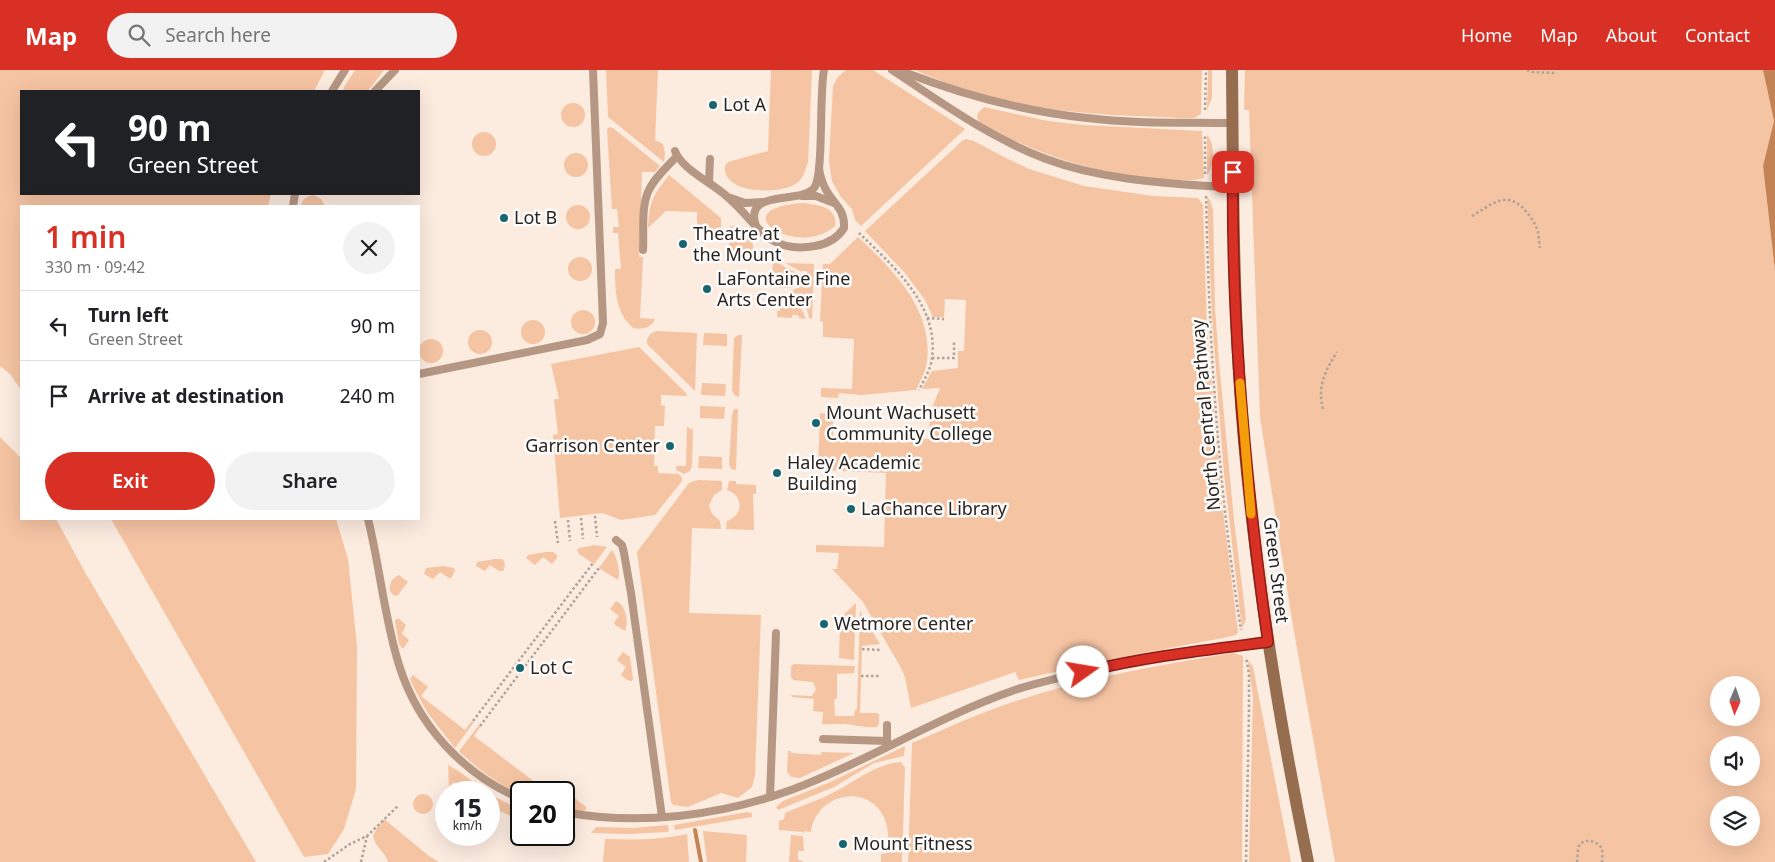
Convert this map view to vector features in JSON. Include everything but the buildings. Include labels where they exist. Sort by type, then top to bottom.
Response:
[{"type":"street","name":"Green Street","points":[[1232,70],[1232,188],[1242,415],[1255,545],[1268,642],[1308,862]]},
{"type":"lane","points":[[333,90],[344,70]]},
{"type":"lane","points":[[376,90],[395,70]]},
{"type":"lane","points":[[420,374],[587,340],[600,334],[602,323],[593,70]]},
{"type":"lane","points":[[797,196],[807,193],[817,182],[821,86],[824,70]]},
{"type":"lane","points":[[892,70],[990,134],[1047,159],[1110,176],[1232,188]]},
{"type":"lane","points":[[899,70],[982,98],[1072,116],[1135,121],[1233,123]]},
{"type":"lane","points":[[643,250],[644,213],[647,194],[652,184],[676,153],[687,166],[736,201],[745,203],[763,202],[775,198],[816,196],[826,199],[841,210]]},
{"type":"lane","points":[[710,159],[710,183]]},
{"type":"lane","points":[[726,195],[759,230],[774,242],[789,246],[808,247],[823,244],[832,240],[844,228],[845,218],[826,190],[821,180],[819,168]]},
{"type":"lane","points":[[759,230],[755,224],[755,213],[763,202]]},
{"type":"lane","points":[[368,520],[390,631],[404,681],[421,713],[442,742],[466,766],[496,787],[510,794]]},
{"type":"lane","points":[[616,540],[622,545],[631,593],[662,817]]},
{"type":"lane","points":[[770,796],[776,633]]},
{"type":"lane","points":[[575,813],[613,818],[662,817],[718,810],[770,796],[807,783],[954,714],[994,697],[1031,685],[1137,660],[1268,642]]},
{"type":"lane","points":[[887,744],[888,726]]},
{"type":"lane","points":[[824,739],[887,744]]},
{"type":"path","points":[[1205,110],[1206,70]]},
{"type":"path","points":[[1527,70],[1556,73]]},
{"type":"path","points":[[1205,135],[1205,174]]},
{"type":"path","name":"North Central Pathway","points":[[1206,196],[1210,338],[1222,480],[1241,630]]},
{"type":"path","points":[[1472,216],[1500,201],[1515,201],[1520,204],[1536,226],[1540,248]]},
{"type":"path","points":[[859,233],[895,268],[919,298],[927,318],[932,332],[932,358],[919,390]]},
{"type":"path","points":[[927,318],[944,319]]},
{"type":"path","points":[[932,358],[954,358],[954,342]]},
{"type":"path","points":[[1323,409],[1320,396],[1321,385],[1326,370],[1337,352]]},
{"type":"path","points":[[595,516],[597,537]]},
{"type":"path","points":[[581,518],[584,539]]},
{"type":"path","points":[[568,520],[570,540]]},
{"type":"path","points":[[555,521],[558,542]]},
{"type":"path","points":[[474,721],[593,563]]},
{"type":"path","points":[[480,726],[599,568]]},
{"type":"path","points":[[862,649],[880,650]]},
{"type":"path","points":[[1246,657],[1249,674],[1246,862]]},
{"type":"path","points":[[861,676],[880,676]]},
{"type":"path","points":[[324,862],[350,844],[367,836],[398,806]]},
{"type":"path","points":[[361,862],[367,836]]},
{"type":"path","points":[[1577,862],[1579,845],[1582,842],[1592,841],[1600,846],[1602,850],[1602,862]]},
{"type":"shaded area","points":[[0,70],[325,70],[315,90],[20,90],[20,195],[271,195],[268,205],[20,205],[20,389],[10,374],[0,366]]},
{"type":"shaded area","points":[[355,70],[384,70],[369,90],[343,90]]},
{"type":"shaded area","points":[[606,70],[658,70],[655,140],[663,144],[664,162],[608,117]]},
{"type":"shaded area","points":[[771,70],[812,70],[808,162],[803,176],[797,183],[779,189],[754,190],[733,183],[727,176],[725,166],[728,162],[768,151]]},
{"type":"shaded area","points":[[846,70],[873,70],[965,129],[861,226],[855,220],[852,209],[841,197],[832,181],[829,161],[833,86],[838,77]]},
{"type":"shaded area","points":[[915,70],[1202,70],[1201,114],[1194,118],[1180,118],[1103,114],[1037,107],[973,92]]},
{"type":"shaded area","points":[[1208,70],[1212,70],[1212,98],[1207,110]]},
{"type":"shaded area","points":[[1245,70],[1763,70],[1774,121],[1763,166],[1775,271],[1775,862],[1335,862],[1293,626],[1260,417],[1249,110],[1244,110]]},
{"type":"shaded area","points":[[1763,70],[1775,70],[1775,271],[1763,166],[1774,121]]},
{"type":"shaded area","points":[[573,103],[578,104],[584,110],[584,120],[578,126],[573,127],[568,126],[562,120],[561,115],[562,110],[568,104]]},
{"type":"shaded area","points":[[984,107],[1048,121],[1083,125],[1202,131],[1204,178],[1183,180],[1137,177],[1090,168],[1067,161],[1022,144],[978,122],[977,114]]},
{"type":"shaded area","points":[[609,127],[613,128],[660,166],[655,172],[642,172],[639,257],[643,257],[640,318],[655,319],[649,326],[640,329],[633,328],[627,322],[620,309],[616,294],[615,269],[621,269],[618,233],[613,233],[613,227],[619,227],[617,209],[612,209],[607,130]]},
{"type":"shaded area","points":[[484,132],[489,133],[495,139],[495,149],[489,155],[484,156],[479,155],[473,149],[472,144],[473,139],[479,133]]},
{"type":"shaded area","points":[[1207,135],[1212,143],[1213,160],[1207,175]]},
{"type":"shaded area","points":[[966,139],[974,141],[1029,169],[1084,186],[1153,196],[1198,198],[1203,205],[1207,330],[1222,503],[1238,632],[1236,635],[1228,637],[1117,658],[1019,680],[1015,672],[911,708],[905,677],[901,668],[863,602],[832,569],[837,569],[839,553],[816,552],[816,545],[884,547],[886,473],[818,470],[820,413],[833,414],[833,436],[929,439],[930,413],[940,388],[922,389],[932,371],[958,368],[958,351],[964,351],[966,300],[945,299],[944,317],[933,317],[925,300],[905,273],[865,231]]},
{"type":"shaded area","points":[[576,153],[581,154],[587,160],[587,170],[581,176],[576,177],[571,176],[565,170],[564,165],[565,160],[571,154]]},
{"type":"shaded area","points":[[669,175],[721,218],[721,231],[697,231],[697,212],[666,211],[648,228],[653,199]]},
{"type":"shaded area","points":[[314,195],[321,199],[324,205],[301,205],[302,201]]},
{"type":"shaded area","points":[[1207,197],[1213,210],[1215,308],[1234,520],[1246,619],[1242,629],[1224,474],[1212,318]]},
{"type":"shaded area","points":[[804,203],[826,208],[833,215],[835,226],[819,235],[802,237],[786,235],[773,229],[766,221],[768,213],[779,207]]},
{"type":"shaded area","points":[[578,205],[583,206],[589,212],[589,222],[583,228],[578,229],[573,228],[567,222],[566,217],[567,212],[573,206]]},
{"type":"shaded area","points":[[731,225],[735,229],[735,237],[747,238],[753,244],[753,252],[765,252],[783,266],[803,275],[803,280],[801,282],[794,282],[792,288],[778,288],[778,276],[772,276],[773,262],[765,262],[765,259],[728,260]]},
{"type":"shaded area","points":[[858,237],[897,277],[917,308],[924,324],[927,342],[927,361],[923,376],[916,390],[861,395],[839,393],[838,398],[821,397],[821,388],[852,389],[854,339],[823,337],[823,322],[820,321],[823,264],[830,264]]},
{"type":"shaded area","points":[[580,257],[585,258],[591,264],[591,274],[585,280],[580,281],[575,280],[569,274],[568,269],[569,264],[575,258]]},
{"type":"shaded area","points":[[785,263],[814,264],[812,319],[809,318],[807,309],[802,303],[788,293],[804,284],[807,271],[800,271]]},
{"type":"shaded area","points":[[778,296],[794,300],[794,306],[800,306],[806,319],[799,318],[798,315],[792,315],[792,318],[777,317],[777,311],[780,311],[780,305],[777,304]]},
{"type":"shaded area","points":[[583,310],[588,311],[594,317],[594,327],[588,333],[583,334],[578,333],[572,327],[571,322],[572,317],[578,311]]},
{"type":"shaded area","points":[[533,320],[538,321],[544,327],[544,337],[538,343],[533,344],[528,343],[522,337],[521,332],[522,327],[528,321]]},
{"type":"shaded area","points":[[480,330],[485,331],[491,337],[491,347],[485,353],[480,354],[475,353],[469,347],[468,342],[469,337],[475,331]]},
{"type":"shaded area","points":[[656,331],[697,333],[695,391],[647,344],[649,336]]},
{"type":"shaded area","points":[[704,333],[727,334],[727,346],[703,345]]},
{"type":"shaded area","points":[[742,335],[739,397],[734,395],[732,390],[734,338]]},
{"type":"shaded area","points":[[426,340],[436,340],[442,346],[442,356],[436,362],[426,362],[420,356],[420,346]]},
{"type":"shaded area","points":[[639,347],[687,396],[661,395],[661,405],[665,406],[664,426],[655,426],[654,466],[658,466],[658,473],[679,474],[682,481],[655,515],[621,520],[602,513],[560,518],[553,435],[558,434],[554,399],[559,399],[551,364]]},
{"type":"shaded area","points":[[702,383],[726,384],[725,396],[701,395]]},
{"type":"shaded area","points":[[700,406],[725,407],[724,419],[700,418]]},
{"type":"shaded area","points":[[734,409],[738,409],[736,470],[731,469],[729,464]]},
{"type":"shaded area","points":[[687,427],[693,430],[692,466],[690,471],[684,474],[676,470],[676,466],[686,466]]},
{"type":"shaded area","points":[[0,437],[20,457],[20,520],[57,520],[86,574],[256,862],[0,862]]},
{"type":"shaded area","points":[[699,456],[722,457],[722,469],[698,468]]},
{"type":"shaded area","points":[[698,480],[722,481],[722,490],[714,495],[709,505],[712,514],[720,521],[721,529],[692,528],[689,613],[761,615],[755,775],[752,787],[738,798],[721,793],[688,807],[673,805],[671,802],[637,552],[689,483]]},
{"type":"shaded area","points":[[729,481],[736,481],[736,484],[756,485],[756,494],[753,494],[754,530],[726,529],[727,521],[737,514],[740,506],[737,497],[727,490]]},
{"type":"shaded area","points":[[112,520],[336,520],[348,559],[357,647],[356,789],[344,829],[328,854],[304,857]]},
{"type":"shaded area","points":[[595,545],[607,547],[594,564],[579,554],[577,550]]},
{"type":"shaded area","points":[[612,550],[618,565],[618,580],[599,568]]},
{"type":"shaded area","points":[[553,552],[557,555],[552,564],[543,557],[535,565],[526,558],[528,555]]},
{"type":"shaded area","points":[[502,559],[504,561],[503,571],[499,571],[490,565],[485,571],[476,566],[477,562]]},
{"type":"shaded area","points":[[443,566],[454,568],[455,571],[451,578],[440,572],[433,579],[424,574],[426,568]]},
{"type":"shaded area","points":[[399,575],[408,582],[397,596],[393,595],[390,591],[390,586],[393,579]]},
{"type":"shaded area","points":[[616,601],[622,606],[626,614],[627,624],[625,631],[615,625],[614,622],[619,616],[610,609]]},
{"type":"shaded area","points":[[856,603],[854,660],[839,658],[840,618]]},
{"type":"shaded area","points":[[860,611],[880,644],[862,646],[860,713],[879,714],[879,723],[877,727],[822,724],[823,712],[813,711],[814,699],[792,697],[791,695],[812,696],[816,689],[813,682],[793,680],[791,677],[791,666],[794,664],[855,666],[854,673],[837,674],[837,699],[834,699],[835,716],[854,716],[857,709]]},
{"type":"shaded area","points":[[398,618],[406,625],[402,634],[409,640],[403,649],[399,644],[395,622]]},
{"type":"shaded area","points":[[623,652],[630,657],[632,681],[627,680],[621,675],[626,667],[617,660]]},
{"type":"shaded area","points":[[1233,653],[1243,656],[1242,862],[908,862],[912,743],[985,712],[1054,689],[1143,669]]},
{"type":"shaded area","points":[[1248,660],[1253,667],[1291,862],[1249,862],[1253,697]]},
{"type":"shaded area","points":[[413,675],[428,687],[421,696],[465,730],[471,722],[474,722],[455,748],[427,712],[410,679]]},
{"type":"shaded area","points":[[479,725],[480,727],[474,736],[533,781],[510,781],[510,789],[488,775],[459,751]]},
{"type":"shaded area","points":[[905,746],[904,756],[874,763],[834,787],[778,810],[776,807],[783,801],[828,783]]},
{"type":"shaded area","points":[[788,751],[791,751],[791,753],[821,755],[821,752],[854,753],[800,778],[791,777],[787,772]]},
{"type":"shaded area","points":[[901,762],[905,768],[902,862],[881,862],[881,854],[887,853],[888,832],[886,822],[881,812],[872,803],[862,798],[851,796],[840,798],[830,803],[821,810],[814,820],[811,832],[804,831],[804,834],[803,832],[779,830],[779,821],[784,819],[785,813],[833,793],[876,769]]},
{"type":"shaded area","points":[[448,765],[472,781],[449,781]]},
{"type":"shaded area","points":[[419,794],[427,794],[433,800],[433,808],[427,814],[419,814],[413,808],[413,800]]},
{"type":"shaded area","points":[[575,798],[586,807],[586,810],[575,810]]},
{"type":"shaded area","points":[[500,800],[510,804],[510,816],[500,811]]},
{"type":"shaded area","points":[[747,812],[752,813],[752,817],[675,830],[674,825]]},
{"type":"shaded area","points":[[384,819],[439,862],[388,862],[373,836],[379,824],[382,826],[380,823]]},
{"type":"shaded area","points":[[668,825],[669,831],[667,832],[591,833],[596,827],[633,828]]},
{"type":"shaded area","points":[[703,831],[747,835],[746,862],[707,862]]},
{"type":"shaded area","points":[[687,834],[689,862],[603,862],[605,839],[646,839]]},
{"type":"shaded area","points":[[791,835],[803,836],[804,851],[798,851],[798,860],[803,862],[789,862]]},
{"type":"waterway","points":[[695,830],[701,862]]},
{"type":"slow traffic","points":[[1240,383],[1251,514]]},
{"type":"place","name":"Lot A","points":[[713,105]]},
{"type":"place","name":"Lot B","points":[[504,218]]},
{"type":"place","name":"Theatre at the Mount","points":[[683,244]]},
{"type":"place","name":"LaFontaine Fine Arts Center","points":[[707,289]]},
{"type":"place","name":"Mount Wachusett Community College","points":[[816,423]]},
{"type":"place","name":"Garrison Center","points":[[670,446]]},
{"type":"place","name":"Haley Academic Building","points":[[777,473]]},
{"type":"place","name":"LaChance Library","points":[[851,509]]},
{"type":"place","name":"Wetmore Center","points":[[824,624]]},
{"type":"place","name":"Lot C","points":[[520,668]]},
{"type":"place","name":"Mount Fitness","points":[[843,844]]},
{"type":"route","points":[[1083,672],[1170,654],[1268,642],[1255,545],[1242,415],[1236,312],[1233,172]]}]
